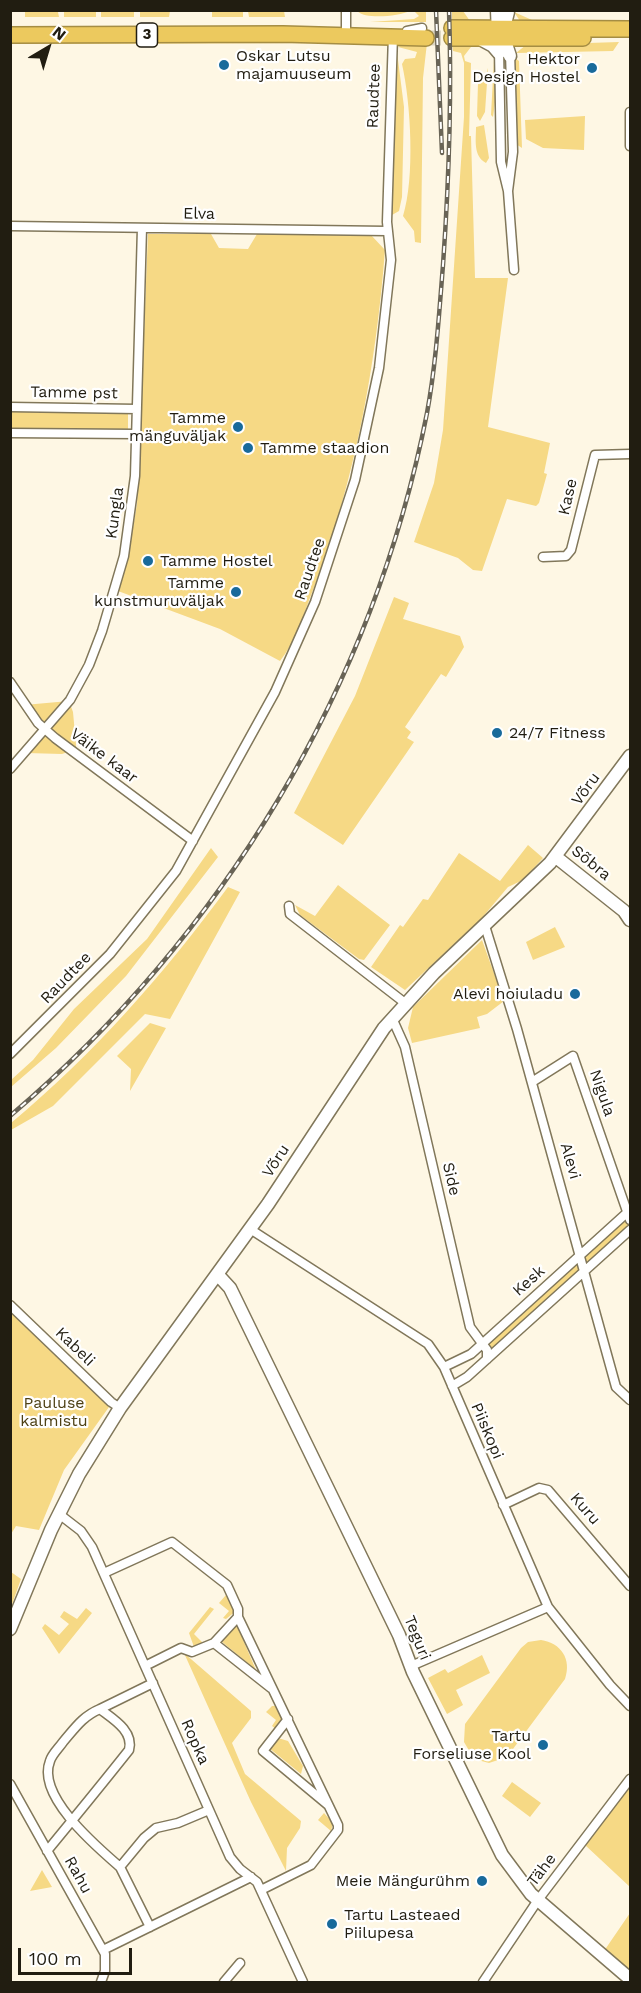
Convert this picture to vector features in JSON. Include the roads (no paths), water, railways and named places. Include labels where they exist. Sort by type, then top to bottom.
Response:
[{"type":"highway","name":"3","points":[[10,27],[346,31],[425,32],[392,38],[346,31],[10,35]]},
{"type":"highway","points":[[454,35],[478,33],[504,36],[630,29]]},
{"type":"highway","points":[[531,34],[630,37]]},
{"type":"street","points":[[346,10],[346,31]]},
{"type":"street","points":[[502,11],[478,33],[489,43],[504,36]]},
{"type":"street","points":[[454,35],[504,36],[515,47],[531,34],[502,11]]},
{"type":"street","points":[[502,11],[504,36],[501,162],[508,191],[514,270]]},
{"type":"street","name":"Raudtee","points":[[10,1054],[110,954],[162,892],[193,841],[284,673],[331,557],[360,459],[379,368],[391,260],[387,231],[392,38]]},
{"type":"street","points":[[630,112],[630,146]]},
{"type":"street","name":"Elva","points":[[10,226],[387,231]]},
{"type":"street","name":"Kungla","points":[[10,769],[70,700],[89,665],[124,556],[131,519],[136,434],[142,228]]},
{"type":"street","name":"Tamme pst","points":[[10,407],[137,409]]},
{"type":"street","points":[[10,433],[136,434]]},
{"type":"street","name":"Kase","points":[[543,557],[566,556],[571,550],[595,455],[630,454]]},
{"type":"street","name":"Väike kaar","points":[[10,682],[46,730],[193,841]]},
{"type":"street","name":"Võru","points":[[10,1629],[59,1514],[79,1474],[120,1408],[218,1275],[392,1018],[556,856],[630,756]]},
{"type":"street","name":"Sõbra","points":[[556,856],[624,911],[630,920]]},
{"type":"street","points":[[289,906],[290,914],[405,1003]]},
{"type":"street","name":"Alevi","points":[[485,926],[586,1271],[616,1387],[630,1400]]},
{"type":"street","name":"Side","points":[[392,1018],[405,1047],[470,1328],[483,1343],[487,1359]]},
{"type":"street","name":"Nigula","points":[[532,1082],[573,1056],[630,1214]]},
{"type":"street","name":"Kesk","points":[[444,1367],[471,1354],[581,1254],[630,1214]]},
{"type":"street","name":"Piiskopi","points":[[250,1229],[429,1344],[444,1367],[548,1607],[610,1685],[630,1706]]},
{"type":"street","name":"Kesk","points":[[452,1386],[467,1377],[630,1230]]},
{"type":"street","name":"Teguri","points":[[218,1275],[230,1288],[240,1308],[399,1635],[411,1666],[502,1855],[524,1886],[538,1900],[630,1979]]},
{"type":"street","name":"Kabeli","points":[[10,1305],[120,1408]]},
{"type":"street","name":"Kuru","points":[[503,1505],[539,1488],[548,1490],[630,1586]]},
{"type":"street","name":"Ropka","points":[[59,1514],[87,1539],[230,1857],[240,1869],[252,1877],[261,1890],[303,1983]]},
{"type":"street","points":[[104,1573],[172,1542],[227,1585],[238,1609],[238,1617],[330,1806],[338,1830],[311,1865],[261,1890]]},
{"type":"street","points":[[411,1666],[548,1607]]},
{"type":"street","points":[[145,1666],[181,1648],[192,1652],[214,1643],[238,1617]]},
{"type":"street","points":[[214,1643],[274,1691]]},
{"type":"street","points":[[150,1927],[120,1866],[78,1831],[71,1821],[50,1785],[50,1761],[81,1720],[153,1683]]},
{"type":"street","points":[[47,1851],[129,1750],[131,1744],[124,1728],[100,1709]]},
{"type":"street","points":[[288,1719],[263,1751],[330,1806]]},
{"type":"street","name":"Tähe","points":[[483,1983],[538,1900],[630,1779]]},
{"type":"street","name":"Rahu","points":[[10,1784],[103,1950]]},
{"type":"street","points":[[120,1866],[144,1838],[156,1828],[178,1823],[209,1810]]},
{"type":"street","points":[[101,1983],[105,1971],[103,1950],[252,1877]]},
{"type":"street","points":[[224,1983],[240,1963]]},
{"type":"tunnel","points":[[426,38],[452,38]]},
{"type":"railway","points":[[436,10],[442,153]]},
{"type":"railway","points":[[10,1116],[87,1045],[157,968],[221,887],[278,800],[327,709],[369,613],[402,515],[427,413],[433,376],[443,265],[448,170],[449,10]]},
{"type":"place","name":"Oskar Lutsu majamuuseum","points":[[224,65]]},
{"type":"place","name":"Hektor Design Hostel","points":[[592,68]]},
{"type":"place","name":"Tamme mänguväljak","points":[[238,427]]},
{"type":"place","name":"Tamme staadion","points":[[248,448]]},
{"type":"place","name":"Tamme Hostel","points":[[148,561]]},
{"type":"place","name":"Tamme kunstmuruväljak","points":[[236,592]]},
{"type":"place","name":"24/7 Fitness","points":[[497,733]]},
{"type":"place","name":"Alevi hoiuladu","points":[[575,994]]},
{"type":"place","name":"Tartu Forseliuse Kool","points":[[543,1745]]},
{"type":"place","name":"Meie Mängurühm","points":[[482,1881]]},
{"type":"place","name":"Tartu Lasteaed Piilupesa","points":[[332,1924]]},
{"type":"park label","name":"Pauluse kalmistu","points":[[54,1412]]}]
